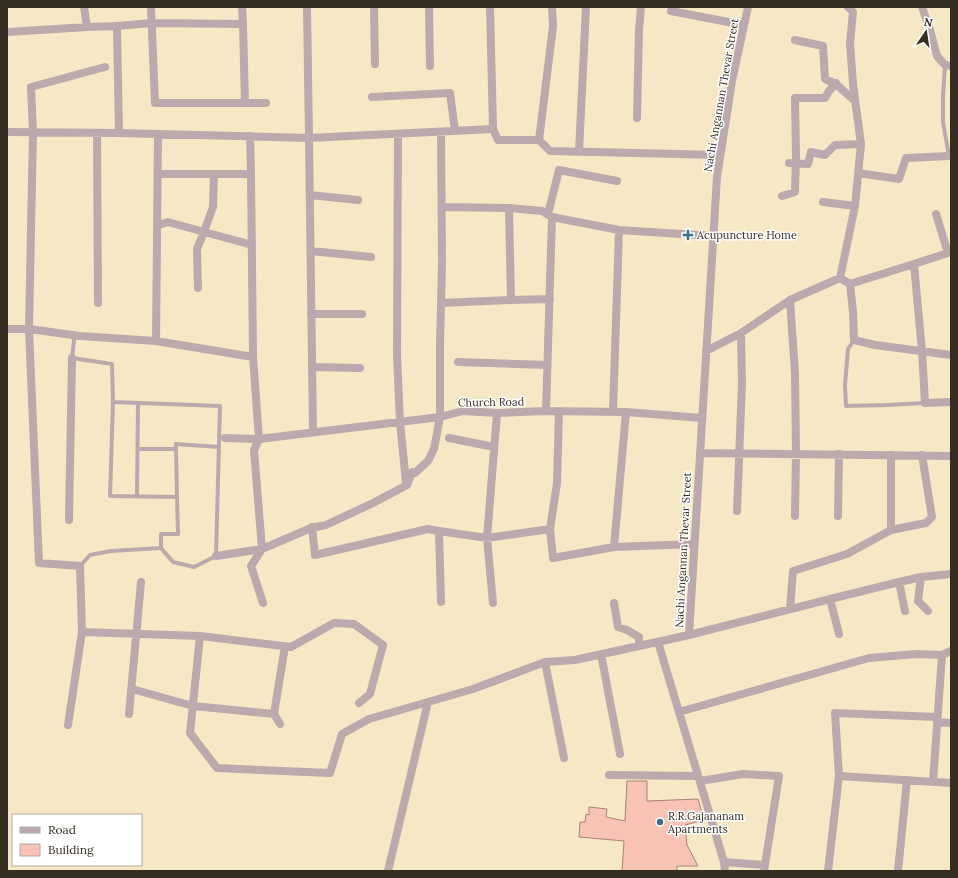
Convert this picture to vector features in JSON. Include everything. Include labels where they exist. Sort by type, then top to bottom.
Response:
[{"type":"street","points":[[84,7],[87,27]]},
{"type":"street","points":[[151,7],[155,104],[266,103]]},
{"type":"street","points":[[242,7],[245,103]]},
{"type":"street","points":[[307,7],[313,432]]},
{"type":"street","points":[[374,7],[375,64]]},
{"type":"street","points":[[429,7],[430,66]]},
{"type":"street","points":[[490,7],[493,129],[498,140],[539,140],[550,151],[720,155]]},
{"type":"street","points":[[539,140],[553,26],[552,7]]},
{"type":"street","points":[[579,152],[586,7]]},
{"type":"street","points":[[637,118],[641,7]]},
{"type":"street","name":"Nachi Angannan Thevar Street","points":[[200,636],[190,733],[217,768],[330,773],[342,734],[369,719],[473,689],[545,662],[575,660],[689,634],[717,177],[732,81],[748,7]]},
{"type":"street","points":[[840,278],[855,206],[861,144],[853,84],[850,43],[853,12],[848,7]]},
{"type":"street","points":[[922,7],[937,56],[948,66]]},
{"type":"street","points":[[671,11],[744,25]]},
{"type":"street","points":[[8,32],[152,23],[243,24]]},
{"type":"street","points":[[117,26],[119,133]]},
{"type":"street","points":[[795,40],[823,46],[825,79],[836,83],[855,101]]},
{"type":"street","points":[[68,725],[82,632],[80,566],[39,563],[28,329],[33,132],[31,87],[105,67]]},
{"type":"street","points":[[782,196],[795,192],[792,163],[795,98],[825,98],[836,83]]},
{"type":"street","points":[[372,97],[450,93],[455,131]]},
{"type":"street","points":[[7,132],[119,133],[310,138],[493,129]]},
{"type":"street","points":[[216,556],[262,548],[312,527],[326,524],[373,503],[407,485],[412,472],[415,473],[428,461],[434,449],[440,417],[442,264],[441,132]]},
{"type":"street","points":[[97,133],[98,303]]},
{"type":"street","points":[[156,341],[158,134]]},
{"type":"street","points":[[398,134],[397,355],[400,422],[407,485]]},
{"type":"street","points":[[250,136],[253,357],[259,439],[254,450],[262,548],[252,566],[263,603]]},
{"type":"street","points":[[792,163],[808,164],[811,152],[825,155],[835,145],[861,144]]},
{"type":"street","points":[[858,173],[899,179],[906,158],[950,156]]},
{"type":"street","points":[[546,411],[550,299],[550,216],[559,170],[617,182]]},
{"type":"street","points":[[158,174],[251,174]]},
{"type":"street","points":[[198,288],[197,249],[213,207],[214,174]]},
{"type":"street","points":[[310,195],[358,200]]},
{"type":"street","points":[[823,202],[855,206]]},
{"type":"street","points":[[442,207],[509,208],[542,211],[550,216],[619,230],[713,236]]},
{"type":"street","points":[[509,208],[511,300]]},
{"type":"street","points":[[840,278],[850,284],[949,253],[936,214]]},
{"type":"street","points":[[158,225],[168,222],[252,245]]},
{"type":"street","points":[[613,412],[619,230]]},
{"type":"street","points":[[311,251],[371,258]]},
{"type":"street","points":[[914,264],[925,403],[951,402]]},
{"type":"street","points":[[706,352],[741,333],[790,300],[840,278]]},
{"type":"street","points":[[850,284],[854,340],[875,345],[951,355]]},
{"type":"street","points":[[441,303],[550,299]]},
{"type":"street","points":[[790,300],[795,372],[795,516]]},
{"type":"street","points":[[311,314],[362,314]]},
{"type":"street","points":[[7,329],[28,329],[73,335],[156,341],[253,357]]},
{"type":"street","points":[[737,512],[742,383],[741,333]]},
{"type":"street","points":[[69,520],[72,358]]},
{"type":"street","points":[[458,362],[547,365]]},
{"type":"street","points":[[312,367],[360,368]]},
{"type":"street","name":"Church Road","points":[[222,438],[259,439],[440,417],[463,411],[497,413],[546,411],[626,412],[702,418]]},
{"type":"street","points":[[559,411],[557,482],[550,529],[553,558],[614,547],[694,544]]},
{"type":"street","points":[[614,547],[626,412]]},
{"type":"street","points":[[494,603],[487,538],[497,413]]},
{"type":"street","points":[[449,438],[494,447]]},
{"type":"street","points":[[700,452],[951,456]]},
{"type":"street","points":[[838,516],[839,454]]},
{"type":"street","points":[[891,530],[892,455]]},
{"type":"street","points":[[790,609],[793,571],[847,554],[891,530],[926,523],[932,517],[922,456]]},
{"type":"street","points":[[312,527],[316,555],[428,529],[439,532],[487,538],[550,529]]},
{"type":"street","points":[[439,532],[441,602]]},
{"type":"street","points":[[689,634],[899,582],[921,577],[951,574]]},
{"type":"street","points":[[921,577],[918,601],[928,611]]},
{"type":"street","points":[[129,714],[141,582]]},
{"type":"street","points":[[899,582],[905,611]]},
{"type":"street","points":[[830,599],[839,634]]},
{"type":"street","points":[[614,603],[618,627],[639,637],[639,646]]},
{"type":"street","points":[[82,632],[200,636],[290,647],[334,623],[354,624],[383,645],[370,694],[359,703]]},
{"type":"street","points":[[658,642],[726,871]]},
{"type":"street","points":[[280,724],[274,714],[285,646]]},
{"type":"street","points":[[679,712],[869,658],[917,654],[942,655],[951,651]]},
{"type":"street","points":[[601,654],[620,754]]},
{"type":"street","points":[[933,782],[942,655]]},
{"type":"street","points":[[545,662],[564,758]]},
{"type":"street","points":[[132,689],[193,706],[274,714]]},
{"type":"street","points":[[388,871],[428,702]]},
{"type":"street","points":[[828,871],[839,776],[835,713],[937,720],[951,723]]},
{"type":"street","points":[[609,775],[699,778],[743,774],[779,776],[765,868],[724,862]]},
{"type":"street","points":[[839,776],[951,783]]},
{"type":"street","points":[[898,871],[907,780]]},
{"type":"lane","points":[[948,66],[943,96],[943,122],[950,156]]},
{"type":"lane","points":[[73,335],[74,341],[72,358],[112,364],[113,402],[110,496],[177,497]]},
{"type":"lane","points":[[854,340],[848,349],[845,385],[846,406],[925,403]]},
{"type":"lane","points":[[113,402],[220,406],[222,438],[219,447],[216,556],[194,567],[173,562],[161,548],[161,534],[178,534],[176,444],[219,447]]},
{"type":"lane","points":[[137,496],[138,403]]},
{"type":"lane","points":[[138,449],[176,449]]},
{"type":"lane","points":[[80,566],[90,556],[111,550],[161,548]]},
{"type":"building","name":"R.R.Gajananam Apartments","points":[[627,781],[647,781],[647,801],[698,799],[704,820],[685,825],[687,845],[698,866],[677,866],[677,871],[622,871],[624,841],[579,837],[580,822],[585,822],[586,814],[589,815],[589,807],[607,809],[606,817],[625,821]]},
{"type":"place","name":"Acupuncture Home","points":[[688,235]]},
{"type":"place","name":"R.R.Gajananam Apartments","points":[[660,822]]}]
